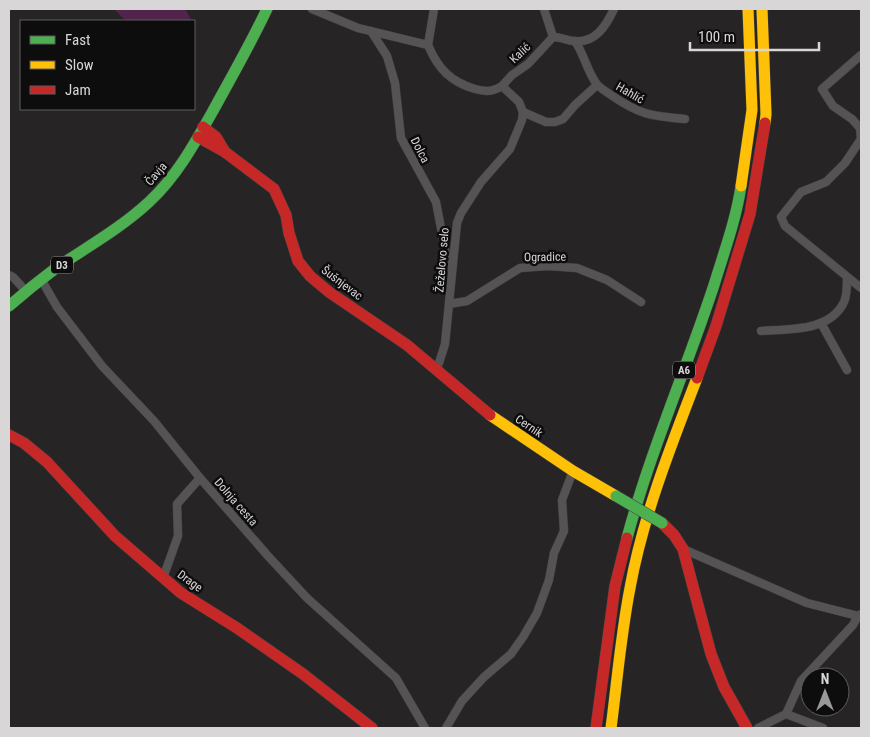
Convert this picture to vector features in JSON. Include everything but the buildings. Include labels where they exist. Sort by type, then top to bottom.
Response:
[{"type":"main road","name":"Čavja","points":[[9,306],[25,290],[102,240],[160,193],[176,173],[200,132],[249,46],[267,9]]},
{"type":"main road","name":"A6","points":[[596,728],[615,586],[629,532],[650,463],[702,321],[737,213],[752,110],[748,9]]},
{"type":"main road","name":"A6","points":[[611,728],[630,588],[643,534],[676,433],[716,326],[750,214],[766,114],[762,9]]},
{"type":"main road","name":"Šušnjevac","points":[[200,132],[216,137],[225,152],[274,189],[286,215],[289,233],[298,260],[310,276],[329,292],[407,345],[435,369]]},
{"type":"main road","name":"Cernik","points":[[435,369],[485,412],[514,433],[573,471],[662,523],[674,535],[683,549]]},
{"type":"main road","name":"Drage","points":[[9,435],[24,443],[47,462],[115,536],[181,593],[304,674],[372,728]]},
{"type":"main road","points":[[683,549],[711,654],[724,687],[747,728]]},
{"type":"street","points":[[312,9],[358,28],[428,45]]},
{"type":"street","points":[[434,9],[428,45],[432,55],[454,81],[486,92],[494,91],[502,86],[519,102],[524,112],[546,122],[555,122],[563,119],[596,85],[582,52],[575,41]]},
{"type":"street","points":[[544,9],[554,37],[575,41],[584,40],[601,32],[614,9]]},
{"type":"street","name":"Dolca","points":[[371,31],[387,56],[395,83],[402,138],[436,202],[451,279]]},
{"type":"street","name":"Kalić","points":[[502,86],[512,75],[528,64],[554,37]]},
{"type":"street","points":[[861,55],[822,89],[833,106],[852,119],[860,128],[861,139],[845,163],[826,182],[800,192],[781,217],[785,226],[861,288]]},
{"type":"street","name":"Hahlić","points":[[596,85],[638,112],[651,116],[685,119]]},
{"type":"street","name":"Žeželovo selo","points":[[435,369],[443,354],[457,223],[461,213],[481,182],[510,149],[524,112]]},
{"type":"street","name":"Ogradice","points":[[449,304],[468,301],[520,268],[548,266],[577,268],[608,280],[641,302]]},
{"type":"street","points":[[9,275],[25,290]]},
{"type":"street","points":[[761,331],[801,328],[821,323],[835,314],[844,302],[848,278]]},
{"type":"street","name":"Dolnja cesta","points":[[42,279],[57,308],[102,366],[154,421],[200,478],[305,596],[396,678],[425,728]]},
{"type":"street","points":[[821,323],[847,370]]},
{"type":"street","points":[[446,728],[462,701],[484,677],[511,654],[524,637],[537,613],[549,580],[554,553],[564,531],[562,500],[573,471]]},
{"type":"street","points":[[164,578],[178,536],[177,504],[200,478]]},
{"type":"street","points":[[683,549],[807,603],[860,615],[801,681],[786,714],[758,728]]},
{"type":"street","points":[[786,714],[823,728]]},
{"type":"shaded area","points":[[114,9],[185,9],[191,20],[125,20]]},
{"type":"traffic: fast","points":[[9,306],[56,268],[127,220],[159,192],[177,170],[200,134],[267,9]]},
{"type":"traffic: fast","points":[[627,538],[646,474],[714,285],[733,224],[741,186]]},
{"type":"traffic: fast","points":[[616,496],[662,523]]},
{"type":"traffic: slow","points":[[741,186],[752,110],[748,9]]},
{"type":"traffic: slow","points":[[762,9],[765,123]]},
{"type":"traffic: slow","points":[[611,728],[624,623],[642,534],[677,429],[697,378]]},
{"type":"traffic: slow","points":[[490,415],[573,471],[616,496]]},
{"type":"traffic: jam","points":[[697,378],[716,326],[750,214],[765,123]]},
{"type":"traffic: jam","points":[[203,127],[216,137],[225,152]]},
{"type":"traffic: jam","points":[[198,137],[225,152],[274,189],[286,215],[289,233],[298,261],[310,276],[329,292],[407,345],[490,415]]},
{"type":"traffic: jam","points":[[9,435],[24,443],[47,462],[115,536],[181,593],[237,628],[303,674],[372,728]]},
{"type":"traffic: jam","points":[[662,523],[674,535],[683,549],[711,654],[724,687],[747,728]]},
{"type":"traffic: jam","points":[[596,728],[615,586],[627,538]]}]
